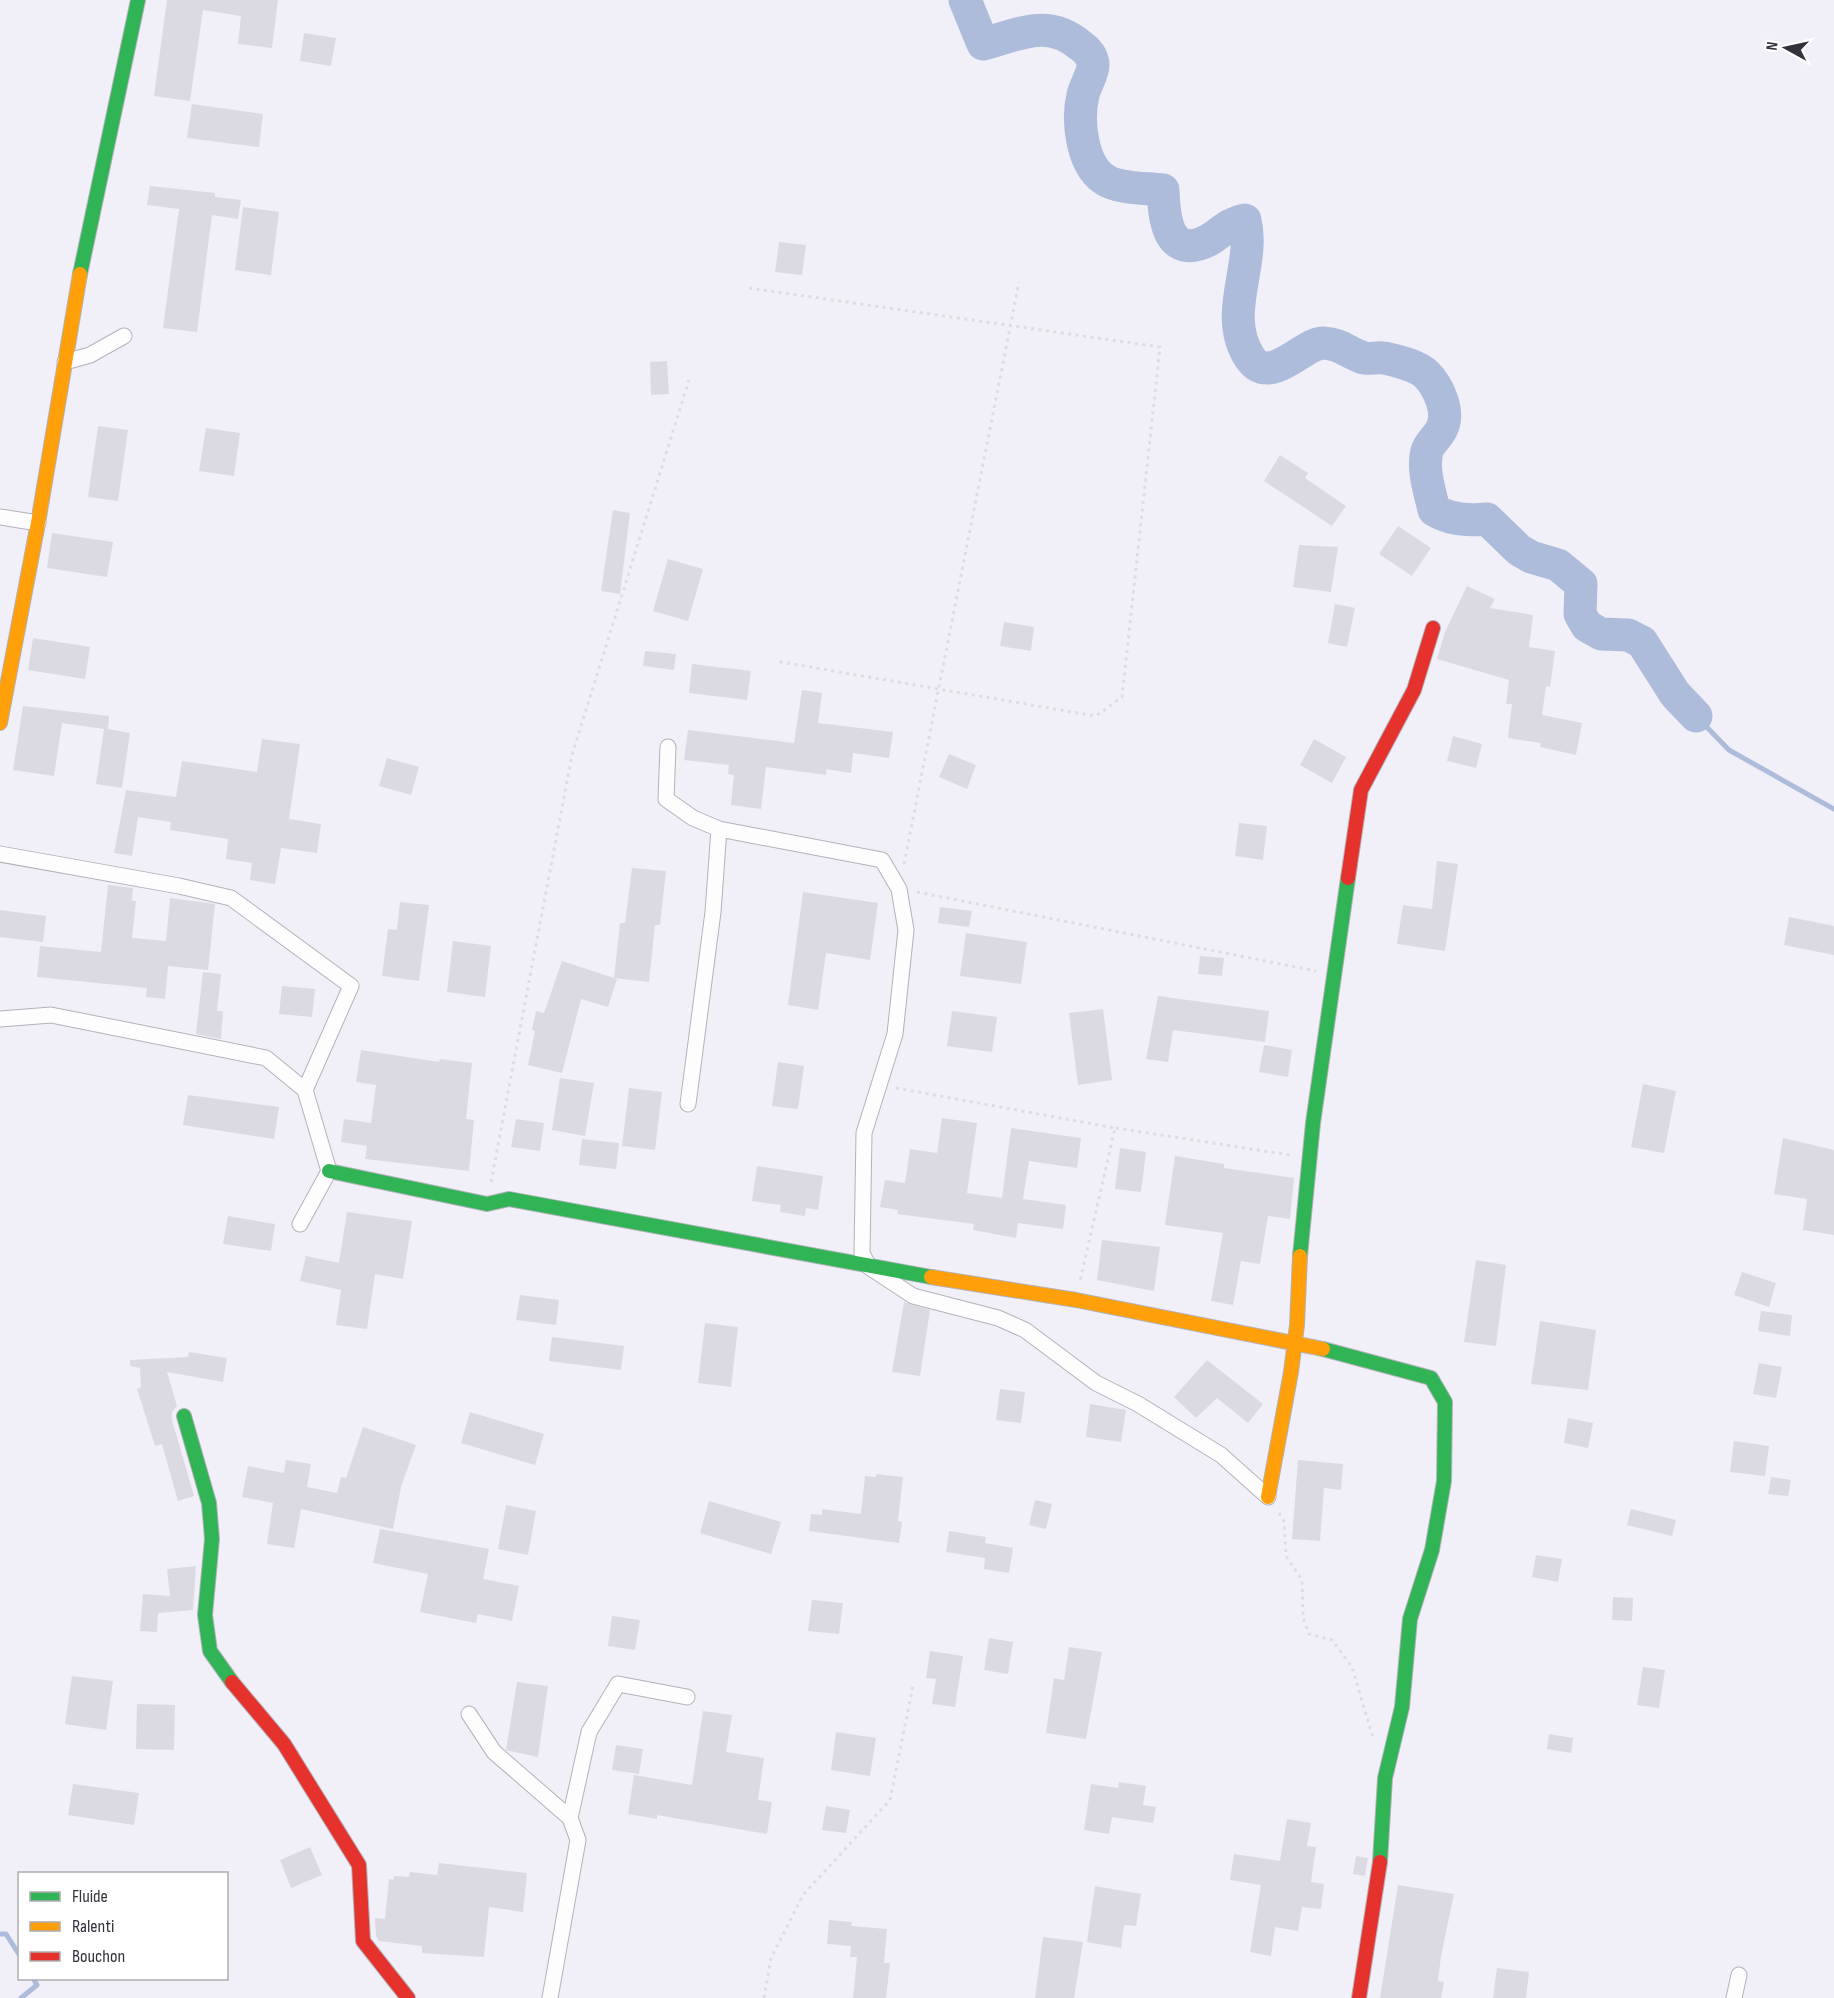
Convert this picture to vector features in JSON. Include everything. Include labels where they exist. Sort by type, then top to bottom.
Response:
[{"type":"street","points":[[0,723],[38,523],[84,246],[138,0]]},
{"type":"street","points":[[65,362],[90,355],[123,336]]},
{"type":"street","points":[[0,517],[38,523]]},
{"type":"street","points":[[1268,1497],[1287,1399],[1295,1342],[1301,1235],[1309,1158],[1360,790],[1413,690],[1433,628]]},
{"type":"street","points":[[668,747],[666,800],[693,818],[719,829],[882,860],[899,889],[906,930],[895,1034],[864,1133],[862,1253],[869,1267],[913,1296],[998,1318],[1025,1330],[1096,1383],[1138,1404],[1221,1455],[1268,1497]]},
{"type":"street","points":[[688,1104],[712,912],[719,829]]},
{"type":"street","points":[[0,854],[179,886],[231,898],[351,986],[305,1090]]},
{"type":"street","points":[[0,1019],[51,1015],[266,1058],[305,1090],[329,1171],[300,1224]]},
{"type":"street","points":[[329,1171],[487,1204],[509,1199],[869,1267],[1076,1300],[1295,1342],[1431,1378],[1445,1402],[1444,1481],[1432,1550],[1410,1619],[1402,1707],[1385,1778],[1382,1849],[1359,1998]]},
{"type":"street","points":[[184,1416],[209,1503],[212,1539],[205,1615],[210,1651],[243,1696],[284,1744],[359,1865],[363,1941],[408,1998]]},
{"type":"street","points":[[570,1818],[589,1732],[618,1684],[687,1697]]},
{"type":"street","points":[[469,1714],[494,1752],[570,1818],[578,1840],[550,1998]]},
{"type":"street","points":[[1734,1998],[1738,1975]]},
{"type":"path","points":[[1019,282],[899,889],[1336,975]]},
{"type":"path","points":[[749,288],[1160,347],[1122,697],[1096,716],[775,661]]},
{"type":"path","points":[[487,1204],[572,755],[689,380]]},
{"type":"path","points":[[879,1085],[1115,1128],[1309,1158]]},
{"type":"path","points":[[1076,1300],[1115,1128]]},
{"type":"path","points":[[1268,1497],[1284,1521],[1286,1556],[1302,1580],[1303,1618],[1309,1634],[1332,1640],[1352,1667],[1375,1745]]},
{"type":"path","points":[[764,1998],[771,1958],[803,1894],[890,1800],[913,1686]]},
{"type":"building","points":[[167,0],[278,0],[272,48],[238,44],[241,16],[203,10],[190,101],[154,96]]},
{"type":"building","points":[[304,33],[336,38],[331,66],[300,61]]},
{"type":"building","points":[[192,104],[263,114],[259,147],[187,138]]},
{"type":"building","points":[[150,186],[215,193],[215,197],[241,200],[238,219],[212,215],[197,332],[163,328],[179,209],[147,205]]},
{"type":"building","points":[[243,207],[279,212],[271,275],[235,270]]},
{"type":"building","points":[[779,242],[806,245],[802,275],[775,272]]},
{"type":"building","points":[[667,361],[669,394],[651,395],[650,362]]},
{"type":"building","points":[[98,426],[128,430],[118,501],[88,497]]},
{"type":"building","points":[[206,428],[240,433],[234,476],[199,471]]},
{"type":"building","points":[[1280,455],[1308,473],[1305,478],[1346,506],[1332,526],[1264,481]]},
{"type":"building","points":[[613,510],[630,513],[620,594],[601,591]]},
{"type":"building","points":[[1398,526],[1431,548],[1412,576],[1379,554]]},
{"type":"building","points":[[52,533],[113,542],[107,577],[47,568]]},
{"type":"building","points":[[1299,545],[1338,547],[1331,592],[1293,587]]},
{"type":"building","points":[[668,559],[703,569],[688,621],[653,611]]},
{"type":"building","points":[[1467,586],[1495,599],[1490,608],[1533,615],[1529,647],[1555,651],[1550,687],[1546,686],[1542,715],[1582,723],[1576,755],[1540,747],[1541,743],[1508,738],[1512,704],[1506,704],[1509,680],[1437,659],[1445,632]]},
{"type":"building","points":[[1335,604],[1355,608],[1347,647],[1328,643]]},
{"type":"building","points":[[1004,622],[1034,627],[1031,651],[1000,646]]},
{"type":"building","points":[[33,638],[90,647],[85,679],[28,670]]},
{"type":"building","points":[[645,651],[676,654],[674,670],[643,666]]},
{"type":"building","points":[[692,664],[751,671],[747,700],[689,693]]},
{"type":"building","points":[[802,690],[822,693],[818,723],[893,732],[889,758],[853,753],[851,773],[826,769],[826,775],[766,767],[761,809],[731,805],[734,775],[728,774],[729,765],[684,760],[688,730],[794,743]]},
{"type":"building","points":[[23,706],[109,716],[108,729],[130,733],[122,788],[96,784],[104,729],[62,723],[54,776],[13,770]]},
{"type":"building","points":[[1453,736],[1482,744],[1476,768],[1447,761]]},
{"type":"building","points":[[262,739],[300,744],[289,819],[321,824],[317,853],[281,848],[275,884],[250,880],[252,863],[226,859],[228,839],[170,830],[171,822],[138,817],[132,856],[114,853],[126,790],[176,797],[182,761],[257,772]]},
{"type":"building","points":[[1314,739],[1346,757],[1332,783],[1300,765]]},
{"type":"building","points":[[949,754],[976,765],[967,789],[939,777]]},
{"type":"building","points":[[387,758],[419,767],[411,795],[379,786]]},
{"type":"building","points":[[1239,823],[1267,826],[1263,860],[1235,856]]},
{"type":"building","points":[[1437,861],[1458,864],[1445,951],[1397,944],[1403,905],[1432,909]]},
{"type":"building","points":[[632,868],[666,871],[660,925],[655,925],[649,982],[614,978],[620,923],[625,923]]},
{"type":"building","points":[[108,885],[133,888],[132,901],[136,901],[132,938],[166,941],[170,898],[215,904],[208,970],[168,966],[165,999],[146,997],[147,988],[37,977],[40,946],[101,952]]},
{"type":"building","points":[[803,892],[878,903],[870,960],[826,953],[818,1010],[788,1005]]},
{"type":"building","points":[[400,902],[429,905],[419,981],[382,976],[388,929],[397,930]]},
{"type":"building","points":[[940,907],[972,911],[969,927],[938,923]]},
{"type":"building","points":[[0,910],[46,916],[43,942],[0,937]]},
{"type":"building","points":[[1789,917],[1834,926],[1834,955],[1784,945]]},
{"type":"building","points":[[966,933],[1027,942],[1021,984],[960,976]]},
{"type":"building","points":[[453,941],[491,946],[485,997],[447,992]]},
{"type":"building","points":[[1200,956],[1224,958],[1222,976],[1198,974]]},
{"type":"building","points":[[562,961],[617,979],[608,1007],[581,999],[562,1073],[528,1065],[535,1031],[532,1030],[536,1011],[544,1013]]},
{"type":"building","points":[[203,972],[221,974],[217,1011],[223,1011],[221,1039],[196,1034]]},
{"type":"building","points":[[282,986],[315,989],[312,1017],[279,1014]]},
{"type":"building","points":[[1158,996],[1269,1011],[1265,1042],[1173,1030],[1168,1062],[1146,1059]]},
{"type":"building","points":[[1103,1009],[1112,1080],[1078,1085],[1069,1013]]},
{"type":"building","points":[[952,1011],[997,1017],[992,1052],[947,1046]]},
{"type":"building","points":[[1264,1045],[1292,1050],[1288,1077],[1259,1072]]},
{"type":"building","points":[[361,1050],[439,1062],[440,1059],[472,1063],[466,1119],[474,1120],[469,1171],[365,1159],[367,1146],[341,1142],[344,1119],[371,1123],[376,1085],[356,1082]]},
{"type":"building","points":[[778,1062],[804,1066],[798,1109],[772,1106]]},
{"type":"building","points":[[560,1078],[594,1083],[585,1136],[552,1130]]},
{"type":"building","points":[[1643,1084],[1676,1091],[1664,1153],[1631,1147]]},
{"type":"building","points":[[629,1088],[662,1092],[655,1150],[622,1146]]},
{"type":"building","points":[[188,1095],[279,1107],[274,1139],[183,1125]]},
{"type":"building","points":[[942,1118],[977,1123],[967,1193],[1002,1198],[1011,1128],[1081,1138],[1077,1168],[1029,1161],[1023,1199],[1066,1205],[1063,1229],[1018,1223],[1016,1238],[973,1230],[974,1224],[897,1214],[898,1210],[880,1207],[885,1180],[905,1183],[910,1149],[937,1153]]},
{"type":"building","points":[[516,1119],[544,1123],[540,1151],[511,1147]]},
{"type":"building","points":[[1783,1138],[1834,1150],[1834,1235],[1803,1230],[1807,1199],[1774,1194]]},
{"type":"building","points":[[582,1139],[619,1143],[616,1169],[579,1165]]},
{"type":"building","points":[[1120,1148],[1146,1152],[1141,1192],[1115,1189]]},
{"type":"building","points":[[1175,1156],[1224,1164],[1224,1168],[1294,1178],[1290,1219],[1268,1216],[1260,1264],[1241,1261],[1233,1305],[1211,1301],[1223,1233],[1165,1225]]},
{"type":"building","points":[[757,1166],[823,1176],[818,1210],[806,1208],[805,1216],[780,1212],[781,1205],[752,1201]]},
{"type":"building","points":[[347,1212],[412,1221],[403,1279],[375,1274],[367,1329],[336,1325],[341,1290],[300,1281],[306,1256],[339,1263]]},
{"type":"building","points":[[228,1216],[275,1224],[271,1251],[223,1244]]},
{"type":"building","points":[[1102,1240],[1160,1247],[1154,1291],[1097,1280]]},
{"type":"building","points":[[1476,1260],[1506,1265],[1496,1346],[1464,1342]]},
{"type":"building","points":[[1742,1272],[1776,1283],[1769,1307],[1734,1295]]},
{"type":"building","points":[[520,1295],[559,1300],[556,1325],[516,1320]]},
{"type":"building","points":[[904,1302],[930,1310],[920,1376],[892,1372]]},
{"type":"building","points":[[1761,1311],[1792,1315],[1790,1336],[1758,1331]]},
{"type":"building","points":[[1540,1321],[1596,1330],[1588,1390],[1531,1384]]},
{"type":"building","points":[[705,1323],[738,1327],[731,1387],[698,1383]]},
{"type":"building","points":[[552,1337],[624,1346],[621,1370],[549,1361]]},
{"type":"building","points":[[189,1352],[227,1358],[223,1382],[167,1372],[177,1406],[172,1412],[172,1420],[194,1496],[178,1501],[162,1444],[155,1446],[137,1389],[141,1387],[140,1368],[130,1366],[130,1360],[188,1357]]},
{"type":"building","points":[[1207,1360],[1263,1404],[1248,1423],[1217,1398],[1196,1418],[1174,1397]]},
{"type":"building","points":[[1759,1363],[1782,1367],[1776,1398],[1753,1394]]},
{"type":"building","points":[[1000,1389],[1025,1392],[1021,1423],[996,1420]]},
{"type":"building","points":[[1090,1404],[1126,1410],[1121,1442],[1086,1437]]},
{"type":"building","points":[[470,1412],[544,1434],[535,1465],[461,1443]]},
{"type":"building","points":[[1568,1418],[1593,1423],[1588,1448],[1564,1443]]},
{"type":"building","points":[[363,1427],[416,1445],[401,1487],[393,1529],[301,1509],[294,1548],[267,1544],[273,1503],[242,1497],[248,1466],[284,1473],[286,1460],[311,1464],[307,1487],[337,1493],[341,1477],[346,1478]]},
{"type":"building","points":[[1734,1441],[1769,1446],[1765,1476],[1730,1472]]},
{"type":"building","points":[[1298,1460],[1343,1464],[1341,1490],[1324,1488],[1320,1541],[1292,1539]]},
{"type":"building","points":[[876,1474],[903,1477],[898,1521],[902,1522],[899,1543],[809,1531],[811,1514],[822,1515],[822,1509],[861,1514],[865,1476],[876,1477]]},
{"type":"building","points":[[1771,1477],[1791,1480],[1788,1496],[1768,1494]]},
{"type":"building","points":[[1035,1500],[1052,1504],[1046,1529],[1029,1525]]},
{"type":"building","points":[[709,1501],[781,1522],[771,1554],[700,1533]]},
{"type":"building","points":[[506,1505],[536,1511],[528,1555],[498,1549]]},
{"type":"building","points":[[1631,1509],[1676,1520],[1672,1536],[1627,1525]]},
{"type":"building","points":[[380,1529],[489,1549],[483,1579],[519,1586],[512,1621],[478,1614],[476,1623],[420,1612],[428,1574],[373,1563]]},
{"type":"building","points":[[949,1531],[986,1537],[985,1543],[1013,1548],[1009,1573],[984,1569],[985,1558],[946,1552]]},
{"type":"building","points":[[1536,1555],[1562,1559],[1558,1582],[1532,1577]]},
{"type":"building","points":[[196,1566],[193,1610],[158,1613],[157,1632],[140,1631],[143,1594],[170,1596],[167,1569]]},
{"type":"building","points":[[1613,1597],[1633,1598],[1632,1621],[1612,1620]]},
{"type":"building","points":[[812,1600],[843,1603],[839,1634],[808,1631]]},
{"type":"building","points":[[612,1616],[640,1620],[635,1650],[608,1646]]},
{"type":"building","points":[[989,1638],[1013,1642],[1008,1674],[984,1670]]},
{"type":"building","points":[[1069,1647],[1102,1652],[1086,1739],[1046,1733],[1054,1678],[1064,1680]]},
{"type":"building","points":[[930,1651],[963,1656],[955,1707],[932,1704],[936,1679],[926,1678]]},
{"type":"building","points":[[1643,1667],[1665,1670],[1659,1708],[1637,1705]]},
{"type":"building","points":[[72,1676],[113,1681],[106,1730],[65,1724]]},
{"type":"building","points":[[517,1682],[548,1686],[538,1757],[506,1750]]},
{"type":"building","points":[[137,1704],[175,1705],[174,1750],[136,1749]]},
{"type":"building","points":[[703,1711],[732,1715],[726,1752],[764,1758],[758,1800],[772,1802],[767,1834],[657,1815],[657,1819],[628,1814],[634,1775],[692,1785]]},
{"type":"building","points":[[836,1732],[876,1738],[870,1776],[831,1770]]},
{"type":"building","points":[[1549,1734],[1573,1738],[1571,1753],[1547,1749]]},
{"type":"building","points":[[616,1745],[643,1749],[639,1774],[612,1770]]},
{"type":"building","points":[[1119,1782],[1146,1786],[1143,1805],[1156,1807],[1153,1823],[1112,1817],[1109,1834],[1084,1830],[1091,1784],[1118,1788]]},
{"type":"building","points":[[73,1784],[139,1793],[134,1825],[68,1815]]},
{"type":"building","points":[[826,1806],[850,1810],[846,1833],[822,1830]]},
{"type":"building","points":[[1287,1819],[1311,1823],[1307,1846],[1316,1847],[1311,1882],[1324,1884],[1321,1909],[1302,1907],[1298,1931],[1275,1927],[1271,1956],[1250,1952],[1261,1885],[1230,1880],[1234,1854],[1280,1861]]},
{"type":"building","points":[[310,1847],[322,1875],[291,1888],[280,1860]]},
{"type":"building","points":[[1356,1856],[1368,1858],[1365,1876],[1353,1874]]},
{"type":"building","points":[[439,1863],[527,1873],[523,1912],[489,1907],[484,1957],[422,1953],[422,1946],[379,1941],[376,1936],[375,1918],[385,1919],[389,1879],[394,1880],[394,1876],[409,1877],[410,1872],[437,1875]]},
{"type":"building","points":[[1398,1885],[1454,1894],[1441,1956],[1438,1981],[1444,1982],[1441,1998],[1380,1998]]},
{"type":"building","points":[[1095,1886],[1141,1894],[1136,1926],[1124,1925],[1121,1948],[1087,1942]]},
{"type":"building","points":[[829,1920],[852,1922],[851,1926],[887,1929],[884,1963],[890,1963],[886,1998],[853,1998],[857,1957],[850,1957],[851,1946],[827,1944]]},
{"type":"building","points":[[1043,1937],[1083,1942],[1074,1998],[1035,1998]]},
{"type":"building","points":[[1497,1968],[1529,1972],[1526,1998],[1493,1998]]},
{"type":"waterway","points":[[965,0],[983,44],[1022,33],[1046,30],[1069,37],[1087,52],[1092,59],[1093,69],[1081,105],[1081,130],[1083,143],[1092,166],[1109,182],[1128,187],[1163,190],[1167,224],[1177,241],[1185,245],[1195,245],[1209,240],[1234,223],[1245,220],[1246,255],[1239,324],[1242,341],[1250,358],[1258,366],[1267,368],[1276,366],[1315,345],[1328,343],[1364,358],[1384,358],[1400,362],[1418,368],[1426,374],[1435,385],[1445,414],[1442,428],[1428,448],[1425,465],[1434,510],[1459,519],[1487,519],[1519,550],[1531,557],[1558,565],[1581,584],[1580,614],[1587,626],[1601,634],[1628,635],[1642,642],[1675,694],[1696,716]]},
{"type":"waterway","points":[[1696,716],[1729,750],[1834,809]]},
{"type":"waterway","points":[[0,1934],[6,1934],[18,1953]]},
{"type":"waterway","points":[[21,1998],[37,1985],[34,1980]]},
{"type":"traffic: fast","points":[[80,274],[138,0]]},
{"type":"traffic: fast","points":[[1300,1256],[1313,1123],[1348,878]]},
{"type":"traffic: fast","points":[[329,1171],[487,1204],[509,1199],[931,1277]]},
{"type":"traffic: fast","points":[[1323,1349],[1431,1378],[1445,1402],[1444,1481],[1432,1550],[1410,1619],[1402,1707],[1385,1778],[1380,1862]]},
{"type":"traffic: fast","points":[[184,1416],[209,1503],[212,1539],[205,1615],[210,1651],[232,1682]]},
{"type":"traffic: slow","points":[[0,723],[38,523],[80,274]]},
{"type":"traffic: slow","points":[[1268,1497],[1291,1372],[1297,1325],[1300,1256]]},
{"type":"traffic: slow","points":[[931,1277],[1076,1300],[1323,1349]]},
{"type":"traffic: jam","points":[[1348,878],[1361,790],[1414,690],[1433,628]]},
{"type":"traffic: jam","points":[[232,1682],[284,1744],[359,1865],[363,1941],[408,1998]]},
{"type":"traffic: jam","points":[[1359,1998],[1380,1862]]}]
